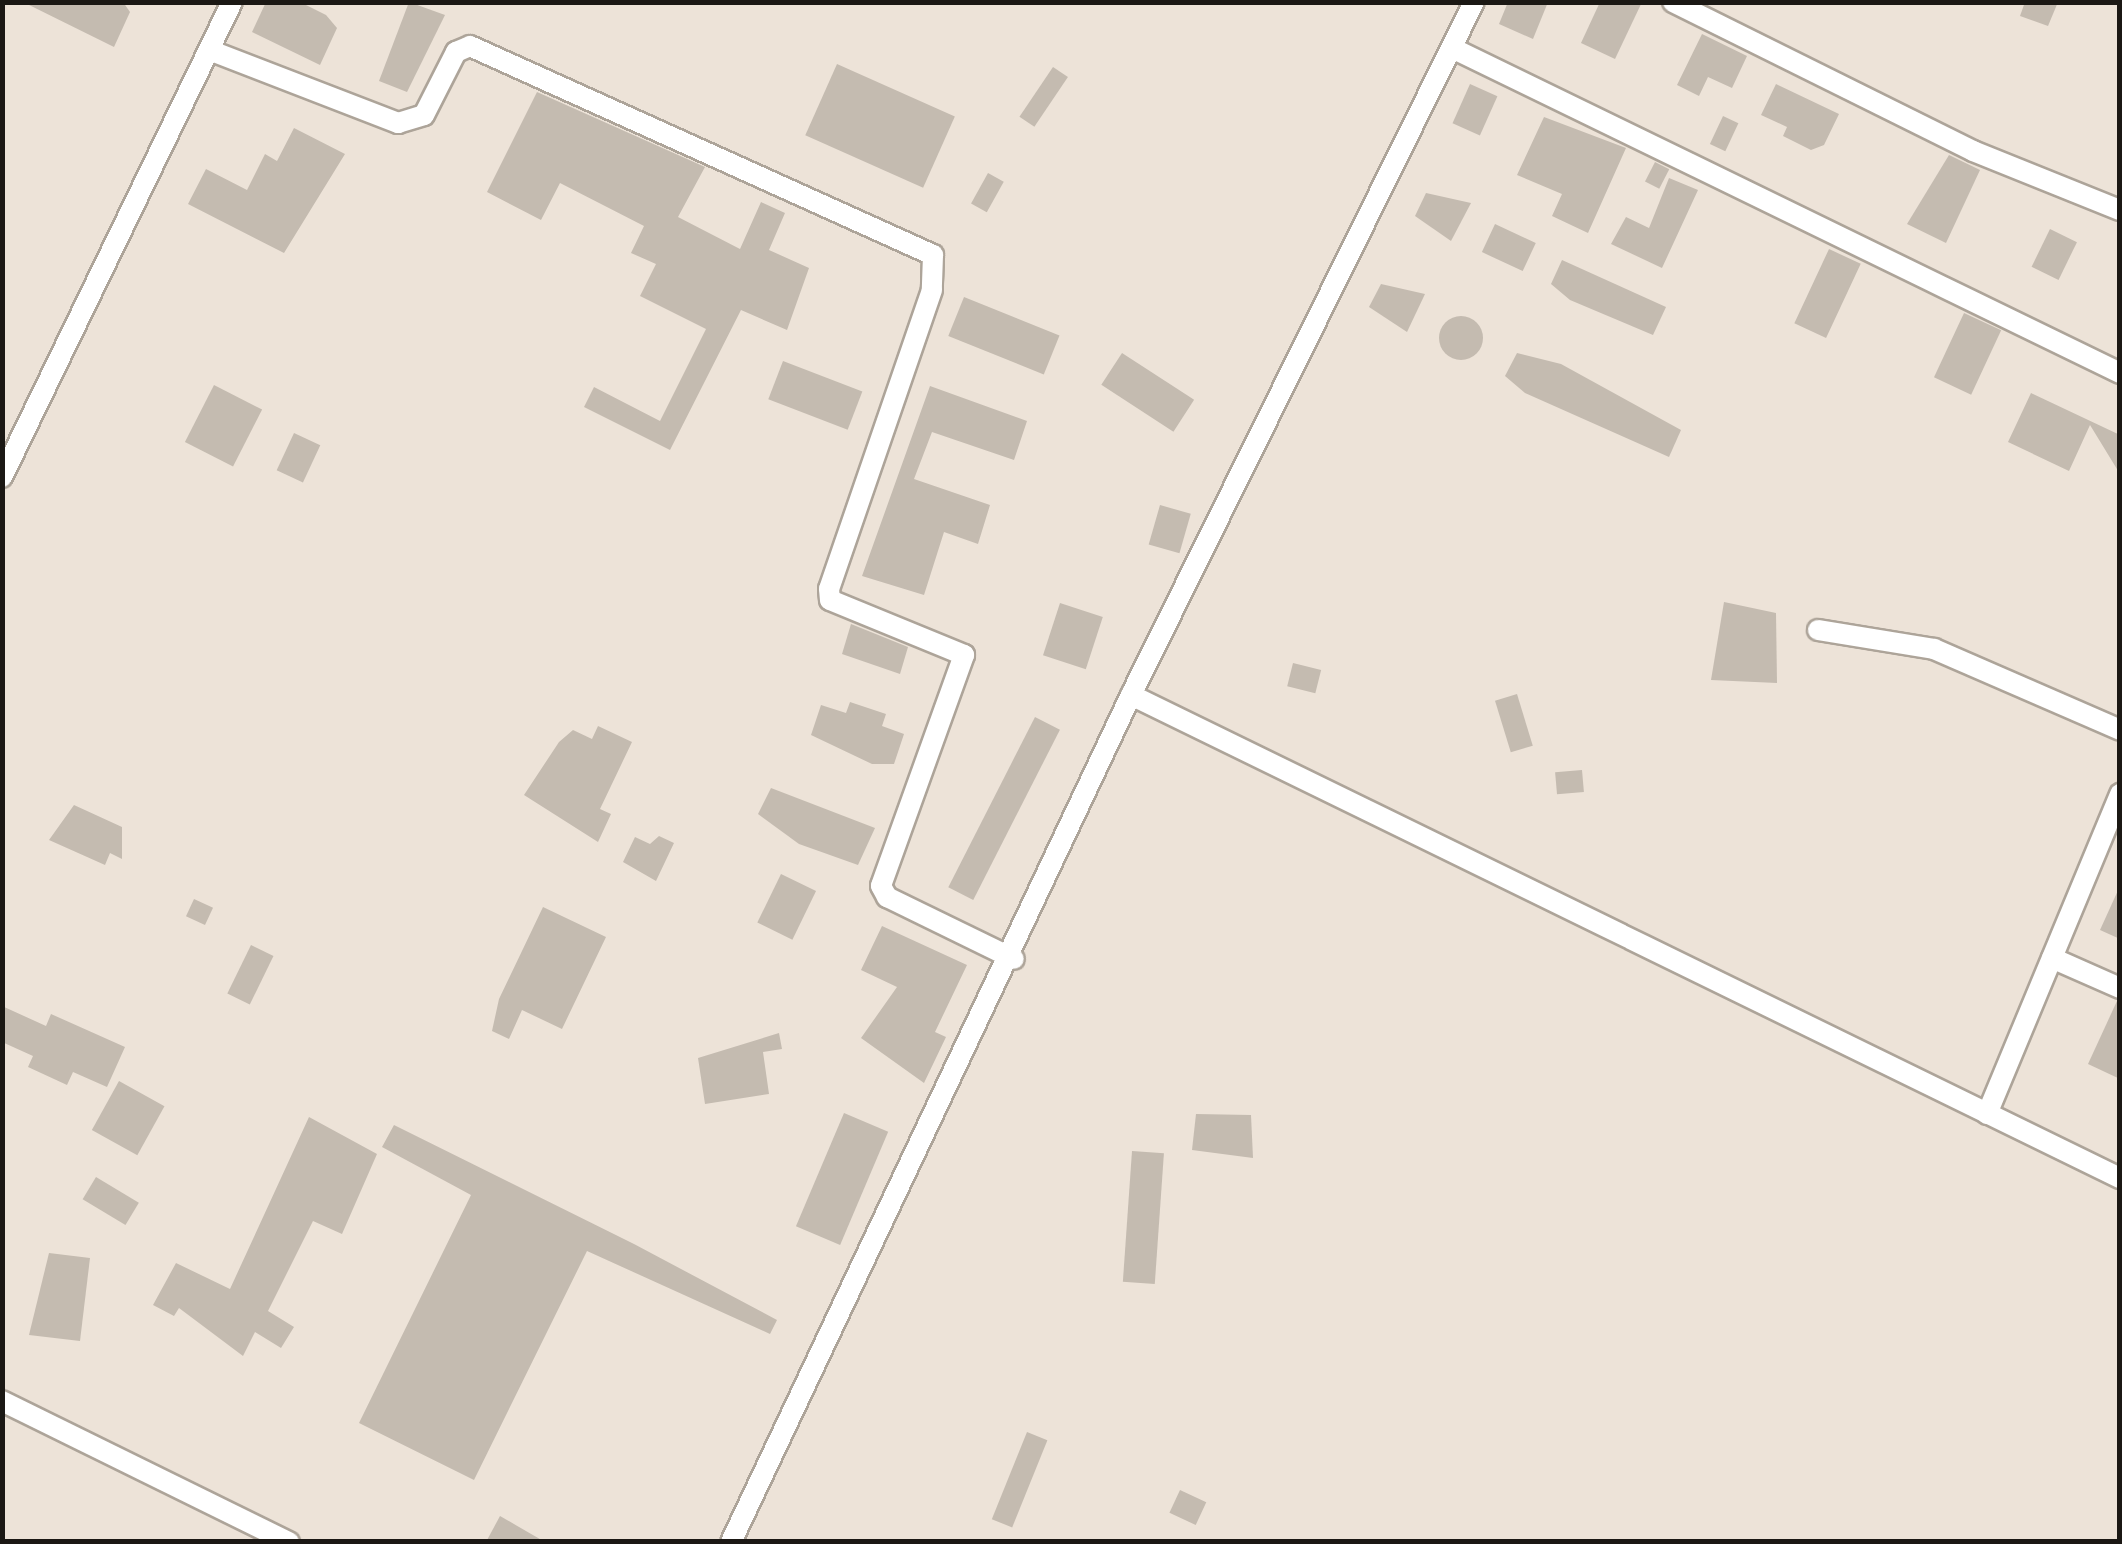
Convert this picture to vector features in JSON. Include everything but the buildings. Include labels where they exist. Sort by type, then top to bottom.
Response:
[{"type":"street","points":[[2,477],[232,2]]},
{"type":"street","points":[[732,1542],[1014,959],[1131,695],[1474,2]]},
{"type":"street","points":[[1673,2],[1949,140],[2120,210]]},
{"type":"street","points":[[209,50],[398,123],[424,115],[456,52],[470,46],[932,255],[932,290],[829,589],[830,600],[964,655],[881,886],[887,898],[1014,959]]},
{"type":"street","points":[[1452,48],[2120,372]]},
{"type":"street","points":[[1818,630],[1934,649],[2120,730]]},
{"type":"street","points":[[1131,695],[2120,1178]]},
{"type":"street","points":[[1987,1114],[2120,794]]},
{"type":"street","points":[[2052,958],[2120,988]]},
{"type":"street","points":[[2,1401],[289,1542]]}]
